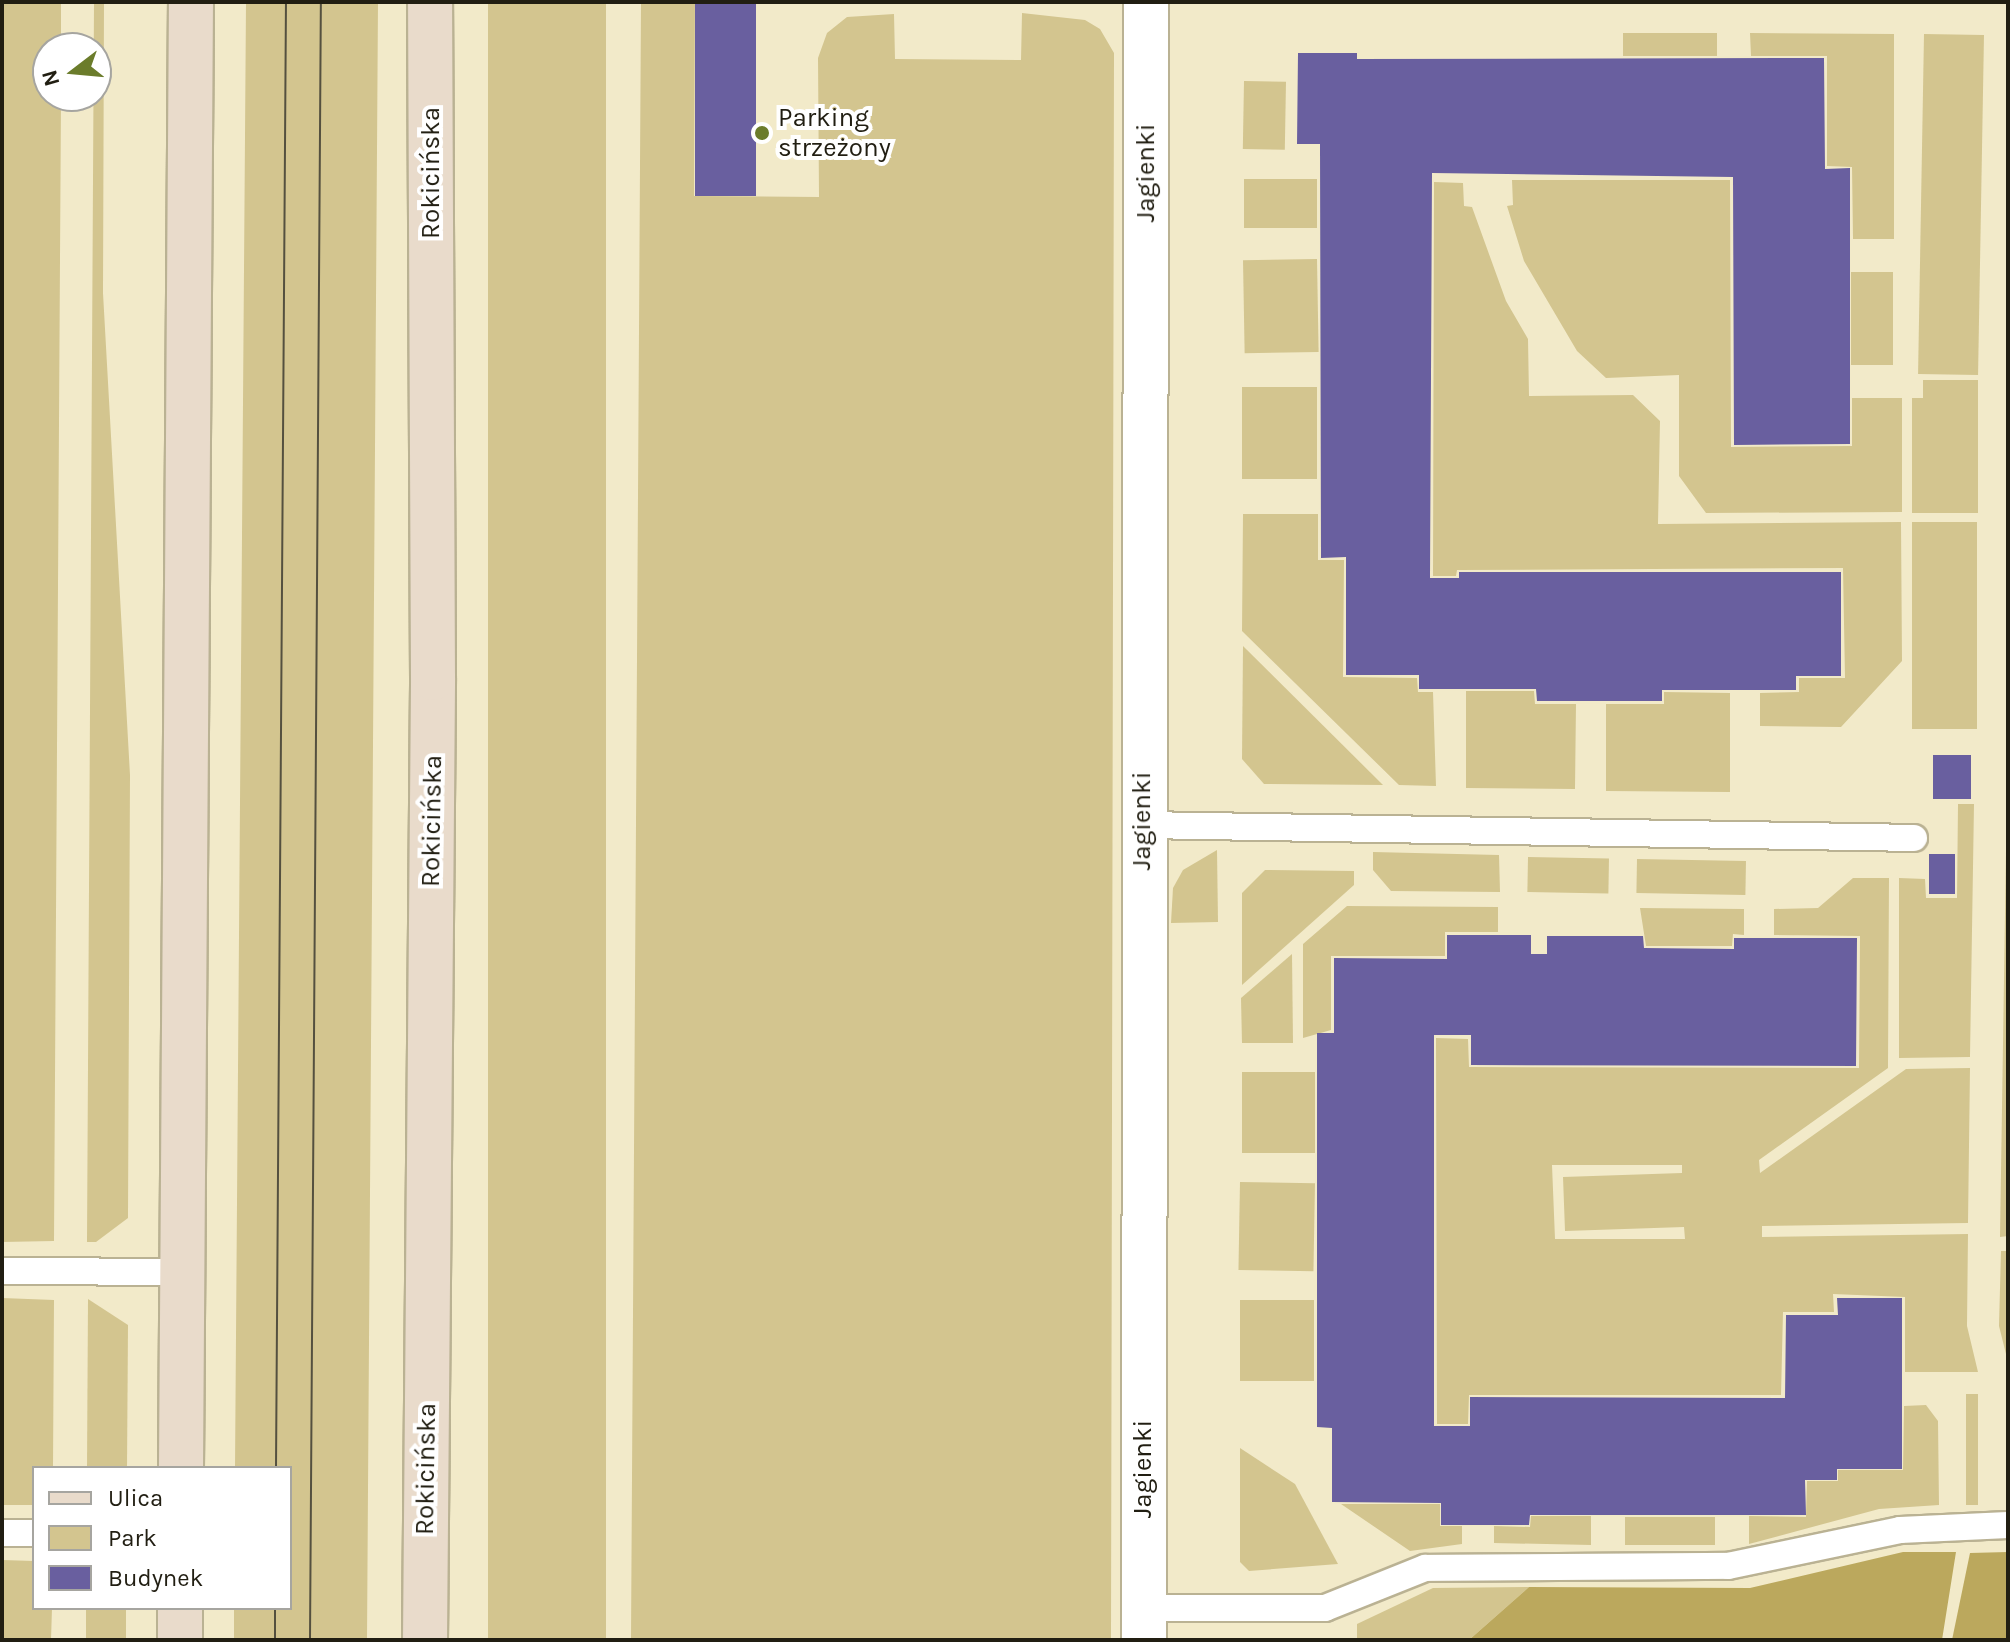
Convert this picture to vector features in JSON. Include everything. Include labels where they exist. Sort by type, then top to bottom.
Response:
[{"type":"main road","points":[[181,1466],[191,2]]},
{"type":"main road","name":"Rokicińska","points":[[425,1640],[433,694],[430,2]]},
{"type":"main road","points":[[180,1610],[180,1640]]},
{"type":"street","name":"Jagienki","points":[[1144,1624],[1142,825],[1146,2]]},
{"type":"lane","points":[[1142,825],[1914,838]]},
{"type":"lane","points":[[2,1271],[183,1272]]},
{"type":"lane","points":[[1144,1624],[1325,1608],[1435,1567],[1728,1566],[1900,1530],[2008,1525]]},
{"type":"lane","points":[[2,1533],[32,1533]]},
{"type":"green space","points":[[2,2],[61,2],[61,32],[32,32],[32,112],[61,112],[54,1241],[2,1242]]},
{"type":"green space","points":[[94,2],[104,2],[104,32],[94,32]]},
{"type":"green space","points":[[246,2],[378,2],[367,1640],[234,1640],[234,1610],[292,1610],[292,1466],[235,1466]]},
{"type":"green space","points":[[488,2],[606,2],[606,1640],[488,1640]]},
{"type":"green space","points":[[641,2],[695,2],[694,196],[819,197],[818,58],[827,33],[847,17],[894,14],[895,59],[1021,60],[1022,13],[1085,20],[1100,29],[1114,53],[1111,1640],[631,1640]]},
{"type":"green space","points":[[1623,33],[1717,33],[1717,56],[1623,56]]},
{"type":"green space","points":[[1750,33],[1894,34],[1894,239],[1853,239],[1852,167],[1827,166],[1827,56],[1751,56]]},
{"type":"green space","points":[[1924,34],[1984,35],[1978,375],[1918,374]]},
{"type":"green space","points":[[1244,81],[1286,82],[1285,150],[1243,149]]},
{"type":"green space","points":[[93,112],[104,112],[103,293],[130,775],[128,1218],[96,1242],[87,1242]]},
{"type":"green space","points":[[1244,179],[1317,179],[1317,228],[1244,228]]},
{"type":"green space","points":[[1512,180],[1730,180],[1731,447],[1852,446],[1852,398],[1902,398],[1902,512],[1706,513],[1679,476],[1679,375],[1606,378],[1577,351],[1524,261],[1507,206],[1513,205]]},
{"type":"green space","points":[[1434,182],[1463,183],[1464,206],[1472,207],[1506,301],[1528,339],[1529,396],[1633,395],[1660,421],[1658,524],[1901,522],[1902,661],[1841,727],[1760,726],[1760,693],[1799,692],[1799,678],[1845,678],[1843,568],[1457,570],[1456,576],[1433,576]]},
{"type":"green space","points":[[1317,259],[1319,352],[1245,353],[1243,260]]},
{"type":"green space","points":[[1851,272],[1893,272],[1893,365],[1851,365]]},
{"type":"green space","points":[[1923,380],[1978,380],[1978,513],[1912,513],[1912,398],[1923,398]]},
{"type":"green space","points":[[1242,387],[1317,387],[1317,479],[1242,479]]},
{"type":"green space","points":[[1243,514],[1318,514],[1318,560],[1344,560],[1343,677],[1417,678],[1418,692],[1433,692],[1436,786],[1399,785],[1242,631]]},
{"type":"green space","points":[[1912,522],[1977,522],[1977,729],[1912,729]]},
{"type":"green space","points":[[1243,646],[1383,785],[1264,784],[1242,759]]},
{"type":"green space","points":[[1466,691],[1534,691],[1535,704],[1576,704],[1575,789],[1466,788]]},
{"type":"green space","points":[[1664,692],[1730,693],[1730,792],[1606,791],[1606,704],[1664,704]]},
{"type":"green space","points":[[2008,722],[2008,1236],[2000,1237]]},
{"type":"green space","points":[[1958,804],[1974,804],[1970,1057],[1899,1058],[1899,878],[1925,879],[1926,898],[1957,898]]},
{"type":"green space","points":[[1217,850],[1218,922],[1171,923],[1173,888],[1183,870]]},
{"type":"green space","points":[[1373,852],[1499,855],[1500,892],[1391,891],[1373,870]]},
{"type":"green space","points":[[1528,857],[1609,858],[1608,893],[1527,892]]},
{"type":"green space","points":[[1637,859],[1746,861],[1745,895],[1636,893]]},
{"type":"green space","points":[[1265,870],[1354,871],[1354,885],[1242,985],[1242,893]]},
{"type":"green space","points":[[1853,878],[1889,878],[1888,1068],[1759,1160],[1760,1173],[1906,1069],[1970,1068],[1968,1223],[1762,1226],[1762,1237],[1968,1234],[1967,1326],[1978,1372],[1905,1372],[1905,1297],[1833,1294],[1834,1312],[1783,1312],[1781,1395],[1469,1395],[1468,1424],[1437,1424],[1436,1038],[1468,1039],[1469,1067],[1859,1068],[1860,936],[1774,935],[1774,909],[1818,908]],"holes":[[[1552,1165],[1682,1165],[1682,1173],[1563,1177],[1565,1231],[1684,1227],[1685,1239],[1555,1239]]]},
{"type":"green space","points":[[1347,906],[1498,907],[1498,932],[1445,932],[1445,956],[1331,956],[1331,1030],[1303,1038],[1303,944]]},
{"type":"green space","points":[[1640,908],[1744,909],[1744,935],[1733,934],[1732,946],[1646,946]]},
{"type":"green space","points":[[1292,954],[1293,1043],[1242,1043],[1241,998]]},
{"type":"green space","points":[[1242,1072],[1315,1072],[1315,1153],[1242,1153]]},
{"type":"green space","points":[[1240,1182],[1315,1183],[1313,1271],[1238,1270]]},
{"type":"green space","points":[[2001,1251],[2008,1251],[2008,1362],[1999,1326]]},
{"type":"green space","points":[[2,1298],[54,1300],[53,1466],[32,1466],[32,1505],[2,1505]]},
{"type":"green space","points":[[88,1299],[128,1325],[127,1466],[87,1466]]},
{"type":"green space","points":[[1240,1300],[1314,1300],[1314,1381],[1240,1381]]},
{"type":"green space","points":[[1966,1394],[1978,1394],[1978,1505],[1966,1505]]},
{"type":"green space","points":[[1926,1405],[1938,1421],[1939,1505],[1879,1509],[1749,1544],[1749,1516],[1806,1517],[1807,1481],[1838,1481],[1838,1470],[1903,1470],[1904,1406]]},
{"type":"green space","points":[[1240,1448],[1295,1484],[1338,1564],[1249,1571],[1240,1562]]},
{"type":"green space","points":[[1341,1504],[1440,1504],[1440,1526],[1462,1526],[1462,1544],[1410,1551]]},
{"type":"green space","points":[[1531,1516],[1591,1516],[1591,1545],[1494,1543],[1494,1526],[1530,1527]]},
{"type":"green space","points":[[1625,1517],[1715,1517],[1715,1545],[1625,1545]]},
{"type":"green space","points":[[2,1560],[32,1561],[32,1610],[52,1610],[51,1640],[2,1640]]},
{"type":"green space","points":[[1529,1587],[1469,1640],[1357,1640],[1357,1624],[1433,1588]]},
{"type":"green space","points":[[86,1610],[126,1610],[126,1640],[86,1640]]},
{"type":"shaded area","points":[[1903,1552],[1956,1552],[1942,1640],[1469,1640],[1529,1587],[1750,1588]]},
{"type":"shaded area","points":[[2008,1552],[2008,1640],[1952,1640],[1970,1553]]},
{"type":"building","points":[[695,2],[756,2],[756,196],[695,196]]},
{"type":"building","points":[[1298,53],[1357,53],[1357,59],[1824,58],[1825,169],[1850,168],[1850,444],[1734,445],[1733,177],[1432,173],[1430,578],[1459,578],[1459,572],[1841,572],[1841,676],[1796,676],[1796,690],[1662,690],[1662,701],[1537,701],[1536,689],[1419,689],[1419,675],[1346,675],[1346,557],[1321,558],[1320,144],[1297,144]]},
{"type":"building","points":[[1933,755],[1971,755],[1971,799],[1933,799]]},
{"type":"building","points":[[1929,854],[1955,854],[1955,894],[1929,894]]},
{"type":"building","points":[[1447,935],[1531,935],[1531,954],[1547,954],[1547,936],[1643,936],[1644,948],[1734,949],[1734,938],[1857,938],[1856,1066],[1471,1065],[1471,1035],[1434,1035],[1434,1426],[1470,1426],[1470,1397],[1785,1398],[1786,1315],[1838,1315],[1837,1298],[1902,1298],[1902,1469],[1837,1469],[1837,1480],[1805,1480],[1806,1515],[1530,1515],[1529,1525],[1441,1525],[1441,1503],[1332,1502],[1332,1428],[1317,1427],[1317,1033],[1334,1033],[1334,958],[1447,959]]},
{"type":"tram line","points":[[276,1466],[286,2]]},
{"type":"tram line","points":[[310,1640],[321,2]]},
{"type":"tram line","points":[[275,1610],[275,1640]]},
{"type":"place","name":"Parking strzeżony","points":[[762,133]]}]
